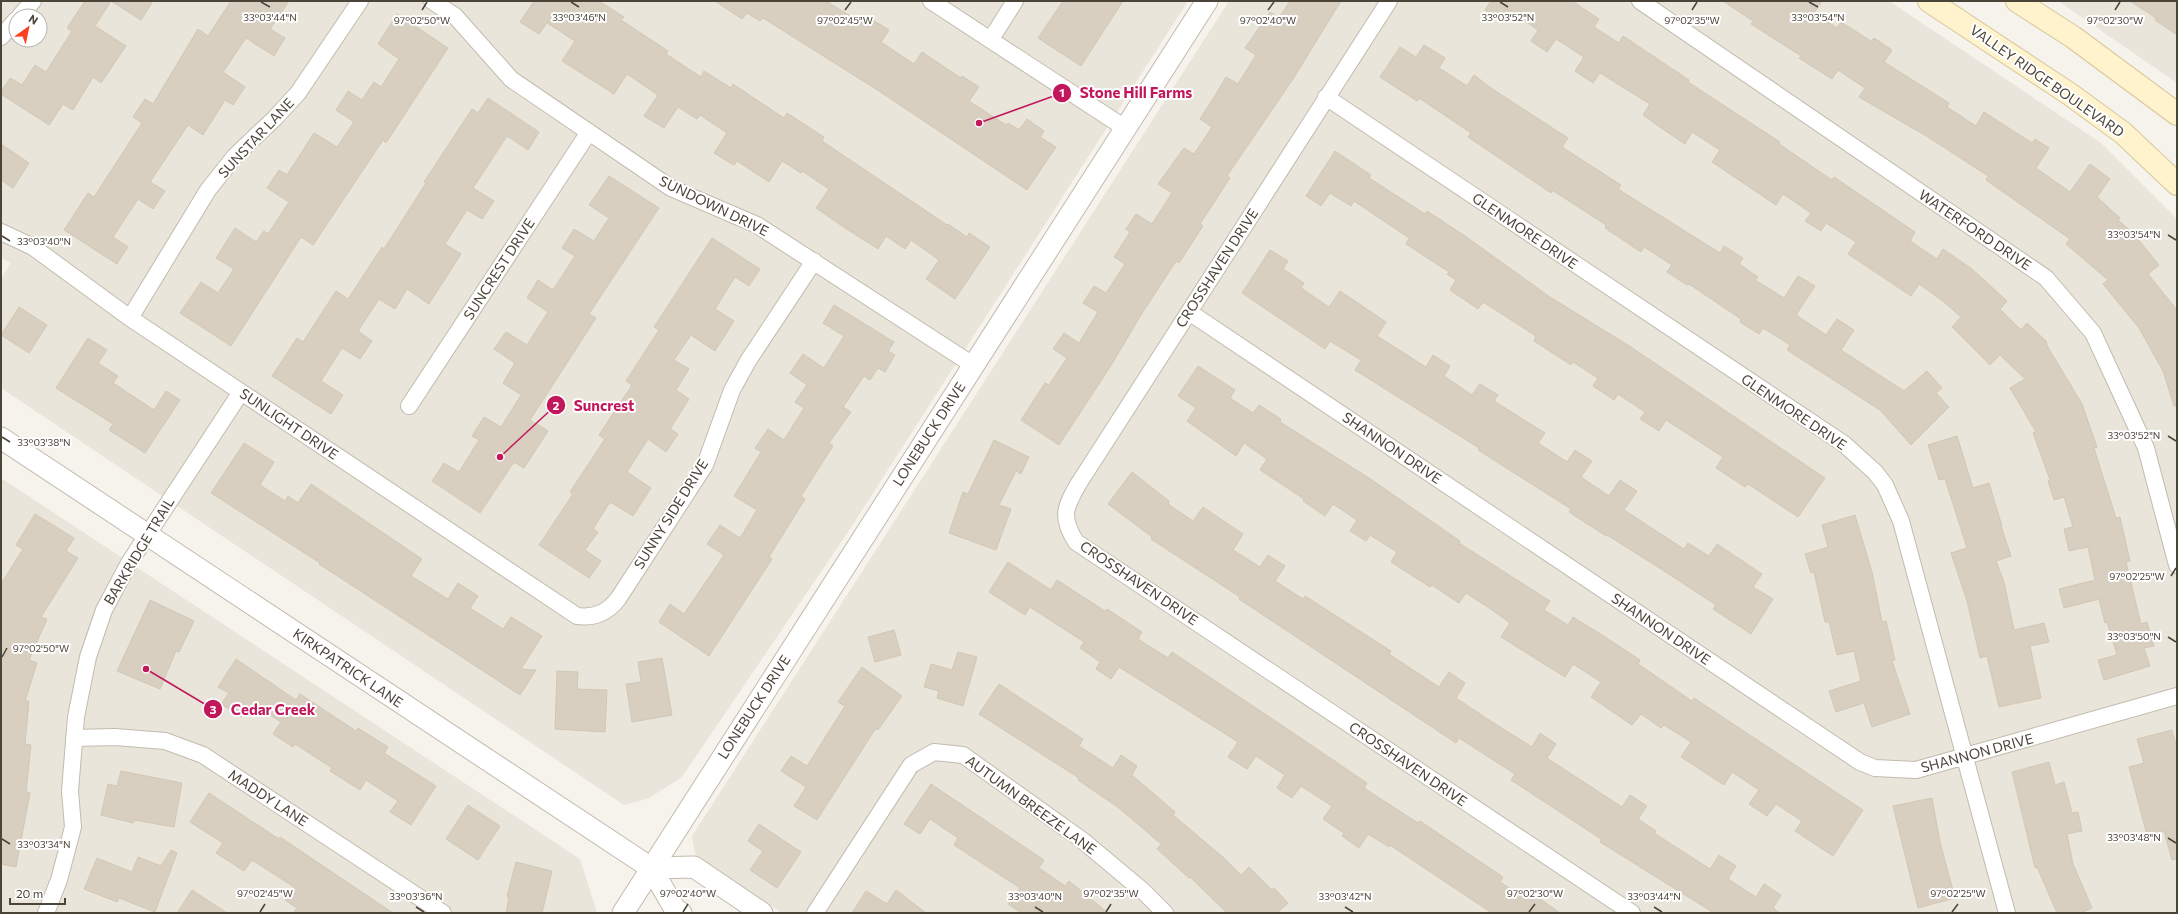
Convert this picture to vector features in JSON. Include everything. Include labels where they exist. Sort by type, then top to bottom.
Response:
[{"type":"main road","name":"VALLEY RIDGE BOULEVARD","points":[[1929,1],[2071,95],[2123,133],[2177,184]]},
{"type":"main road","points":[[2017,1],[2073,37],[2177,114]]},
{"type":"street","name":"SUNSTAR LANE","points":[[130,318],[208,190],[236,156],[298,93],[360,1]]},
{"type":"street","name":"SUNDOWN DRIVE","points":[[432,1],[455,16],[511,80],[670,188],[757,225],[973,365]]},
{"type":"street","points":[[931,1],[1125,128]]},
{"type":"street","points":[[991,39],[1015,1]]},
{"type":"street","name":"LONEBUCK DRIVE","points":[[651,868],[1207,1]]},
{"type":"street","name":"CROSSHAVEN DRIVE","points":[[1389,1],[1068,502],[1065,517],[1069,530],[1076,542],[1632,913]]},
{"type":"street","name":"WATERFORD DRIVE","points":[[1640,1],[2046,278],[2093,333],[2146,448],[2177,565]]},
{"type":"street","points":[[1,37],[8,29]]},
{"type":"street","name":"GLENMORE DRIVE","points":[[1326,98],[1844,444],[1875,472],[1885,485],[1901,521],[2007,913]]},
{"type":"street","name":"SUNCREST DRIVE","points":[[409,406],[589,132]]},
{"type":"street","name":"SUNLIGHT DRIVE","points":[[1,232],[33,247],[130,318],[577,616]]},
{"type":"street","name":"SUNNY SIDE DRIVE","points":[[577,616],[590,617],[601,614],[610,608],[618,599],[705,465],[732,390],[748,361],[814,261]]},
{"type":"street","name":"SHANNON DRIVE","points":[[1189,312],[1860,762],[1874,768],[1916,770],[2177,696]]},
{"type":"street","name":"BARKRIDGE TRAIL","points":[[46,913],[59,880],[72,827],[70,791],[76,717],[88,657],[104,610],[129,563],[241,392]]},
{"type":"street","name":"KIRKPATRICK LANE","points":[[1,438],[651,868]]},
{"type":"street","name":"MADDY LANE","points":[[74,738],[115,737],[165,741],[203,755],[443,913]]},
{"type":"street","name":"AUTUMN BREEZE LANE","points":[[814,913],[911,765],[934,752],[963,755],[1082,840],[1143,891],[1165,913]]},
{"type":"street","points":[[651,868],[694,867],[762,913]]},
{"type":"street","points":[[623,913],[651,868]]},
{"type":"street","points":[[651,868],[675,909],[681,913]]},
{"type":"shaded area","points":[[1,1],[1188,1],[852,526],[682,777],[649,798],[624,805],[1,388],[1,279],[11,263],[1,258]]},
{"type":"shaded area","points":[[1229,1],[1889,1],[2101,143],[2177,219],[2177,913],[782,913],[732,879],[696,860],[692,836]]},
{"type":"shaded area","points":[[2058,1],[2177,1],[2177,83]]},
{"type":"shaded area","points":[[1,478],[580,859],[597,913],[1,913]]},
{"type":"building","points":[[85,1],[111,1],[95,26],[126,46],[101,83],[93,77],[73,110],[63,104],[49,125],[1,94],[1,92],[10,78],[22,85],[35,65],[46,72],[72,31],[67,28]]},
{"type":"building","points":[[111,1],[153,1],[141,20]]},
{"type":"building","points":[[231,1],[289,1],[270,29],[285,38],[274,56],[246,38],[223,72],[245,87],[233,105],[225,100],[203,135],[188,125],[150,182],[165,191],[153,209],[138,199],[113,237],[128,247],[117,264],[64,230],[88,193],[94,197],[142,123],[133,117],[145,99],[153,104],[198,29],[208,36]]},
{"type":"building","points":[[534,1],[599,1],[624,17],[621,20],[668,51],[666,54],[701,77],[704,71],[731,88],[733,84],[784,118],[787,113],[824,137],[822,141],[947,225],[948,224],[967,237],[969,233],[990,247],[955,299],[926,279],[939,260],[911,240],[905,249],[886,236],[878,249],[845,228],[816,208],[829,189],[802,171],[801,173],[782,161],[769,182],[737,161],[734,165],[714,153],[727,133],[700,115],[697,119],[678,107],[664,128],[644,116],[658,95],[627,74],[614,94],[562,61],[575,41],[547,23],[539,34],[520,22]]},
{"type":"building","points":[[715,1],[826,1],[867,26],[871,19],[889,30],[881,42],[914,64],[922,52],[961,78],[962,76],[979,87],[969,101],[1006,125],[1008,123],[1019,130],[1027,119],[1044,131],[1040,137],[1056,147],[1027,190],[879,91],[763,18],[760,21],[747,13],[742,19]]},
{"type":"building","points":[[1063,1],[1123,1],[1081,66],[1038,38]]},
{"type":"building","points":[[1290,1],[1341,1],[1293,79],[1227,176],[1230,178],[1200,224],[1203,226],[1179,263],[1176,261],[1141,315],[1112,364],[1059,445],[1021,420],[1045,383],[1049,385],[1067,358],[1053,349],[1064,333],[1079,343],[1098,312],[1083,303],[1094,286],[1106,293],[1125,264],[1114,257],[1130,232],[1126,229],[1136,214],[1152,224],[1172,193],[1158,184],[1184,148],[1194,154],[1212,127],[1200,119],[1226,77],[1238,84],[1256,55],[1245,48],[1270,12],[1279,18]]},
{"type":"building","points":[[1491,1],[1572,1],[1599,19],[1594,27],[1619,43],[1623,36],[1689,80],[1688,82],[1780,142],[1779,144],[1832,180],[1834,177],[1915,232],[1910,241],[1937,259],[1943,249],[1972,269],[2007,301],[2000,309],[2021,330],[2027,323],[2047,342],[2046,344],[2082,404],[2097,447],[2094,448],[2116,518],[2120,517],[2130,561],[2126,562],[2141,624],[2147,622],[2154,646],[2144,648],[2150,666],[2104,680],[2098,660],[2117,655],[2107,622],[2105,623],[2099,599],[2064,608],[2059,589],[2095,580],[2088,547],[2069,551],[2064,529],[2073,527],[2064,497],[2054,500],[2048,481],[2050,480],[2033,433],[2036,432],[2010,388],[2025,379],[2000,355],[1990,365],[1952,327],[1961,317],[1944,302],[1919,284],[1911,296],[1848,254],[1856,242],[1826,223],[1821,231],[1805,221],[1811,213],[1783,194],[1776,205],[1712,162],[1720,150],[1692,132],[1685,144],[1643,115],[1650,104],[1600,73],[1593,83],[1575,71],[1584,57],[1556,39],[1547,52],[1531,41],[1538,30],[1510,11],[1503,22],[1485,10]]},
{"type":"building","points":[[1723,1],[1822,1],[1814,13],[1837,28],[1841,22],[1871,41],[1874,38],[1892,50],[1884,62],[1949,103],[1947,107],[1976,126],[1984,112],[2032,143],[2035,139],[2049,148],[2036,168],[2070,192],[2090,164],[2110,179],[2097,197],[2120,218],[2118,220],[2132,232],[2159,265],[2148,274],[2177,310],[2177,406],[2174,406],[2163,371],[2139,328],[2103,284],[2108,280],[2066,244],[2070,239],[1986,180],[1988,176],[1928,137],[1859,97],[1865,88],[1838,70],[1832,79],[1799,58],[1801,56],[1751,24],[1753,21]]},
{"type":"building","points":[[2130,1],[2177,1],[2177,35],[2155,20],[2156,18]]},
{"type":"building","points":[[397,14],[448,48],[386,143],[383,140],[313,245],[301,237],[231,346],[180,313],[201,282],[218,293],[234,269],[216,258],[235,228],[256,242],[264,231],[268,234],[289,202],[267,188],[279,170],[287,175],[314,133],[337,147],[354,122],[336,110],[348,91],[362,100],[374,82],[381,87],[399,59],[378,44]]},
{"type":"building","points":[[1424,45],[1445,58],[1439,68],[1467,86],[1474,75],[1491,88],[1568,138],[1562,147],[1621,185],[1618,189],[1720,253],[1724,246],[1743,258],[1739,264],[1758,277],[1755,280],[1784,298],[1798,276],[1815,286],[1796,315],[1826,335],[1837,319],[1854,330],[1841,350],[1904,391],[1927,371],[1942,388],[1936,393],[1949,407],[1911,445],[1880,410],[1787,350],[1790,345],[1763,328],[1759,334],[1740,322],[1741,319],[1689,284],[1687,285],[1667,272],[1672,265],[1644,247],[1641,252],[1605,228],[1606,225],[1552,190],[1551,193],[1468,137],[1471,133],[1419,98],[1417,101],[1380,77],[1400,47],[1416,57]]},
{"type":"building","points":[[488,98],[539,132],[528,150],[507,136],[473,188],[494,201],[482,219],[467,210],[445,244],[461,254],[429,304],[407,289],[395,309],[379,299],[358,331],[372,341],[360,359],[342,348],[321,381],[343,395],[331,414],[272,376],[297,338],[303,342],[336,291],[348,299],[382,247],[384,249],[426,183],[424,182],[472,109],[478,113]]},
{"type":"building","points":[[1,144],[29,163],[13,188],[1,180]]},
{"type":"building","points":[[1335,151],[1371,175],[1369,178],[1425,214],[1427,211],[1465,236],[1550,297],[1631,347],[1825,478],[1798,517],[1748,484],[1745,487],[1716,468],[1723,457],[1666,420],[1659,431],[1640,419],[1645,412],[1618,394],[1614,400],[1593,386],[1598,378],[1573,362],[1571,365],[1534,341],[1536,336],[1483,302],[1478,309],[1450,290],[1456,280],[1447,274],[1449,272],[1406,244],[1409,238],[1354,201],[1351,206],[1330,193],[1321,206],[1306,196]]},
{"type":"building","points":[[609,176],[659,208],[589,314],[596,318],[530,420],[548,431],[524,468],[514,462],[480,513],[432,481],[444,463],[459,472],[479,440],[472,436],[484,417],[501,427],[521,395],[503,383],[515,363],[494,349],[506,332],[527,345],[548,312],[527,298],[538,280],[553,290],[575,256],[562,248],[574,229],[594,241],[609,218],[589,205]]},
{"type":"building","points":[[712,238],[760,269],[749,286],[735,277],[715,309],[734,321],[715,351],[691,335],[674,360],[689,369],[676,390],[689,399],[670,429],[678,434],[666,452],[648,439],[627,472],[651,488],[633,516],[610,502],[593,529],[598,532],[585,550],[601,561],[589,578],[539,545],[573,494],[570,492],[605,439],[599,435],[632,385],[626,381],[659,330],[654,327]]},
{"type":"building","points":[[1270,250],[1288,261],[1283,269],[1304,283],[1301,288],[1329,307],[1340,291],[1386,322],[1377,336],[1426,367],[1433,355],[1450,366],[1444,376],[1472,395],[1480,384],[1498,395],[1494,401],[1545,433],[1538,443],[1567,462],[1575,450],[1592,461],[1581,477],[1609,496],[1620,480],[1637,491],[1624,510],[1684,549],[1688,543],[1709,556],[1717,544],[1762,574],[1753,587],[1773,599],[1751,634],[1713,609],[1716,605],[1569,512],[1571,509],[1478,450],[1479,448],[1355,370],[1361,360],[1330,341],[1325,349],[1242,293]]},
{"type":"building","points":[[834,305],[894,342],[888,351],[895,355],[885,372],[878,368],[870,380],[864,376],[843,407],[851,412],[829,443],[833,446],[801,496],[805,499],[769,557],[772,559],[709,656],[659,622],[670,604],[684,614],[724,555],[707,544],[720,525],[740,538],[757,510],[734,496],[761,452],[755,448],[768,429],[784,440],[804,408],[795,402],[807,385],[790,373],[803,354],[824,368],[844,336],[823,323]]},
{"type":"building","points":[[19,307],[47,325],[29,353],[1,335]]},
{"type":"building","points":[[88,338],[107,350],[98,363],[118,376],[113,383],[154,410],[166,391],[180,400],[145,453],[109,430],[113,424],[56,388]]},
{"type":"building","points":[[1198,366],[1235,390],[1230,398],[1253,413],[1259,405],[1281,419],[1280,422],[1369,478],[1460,541],[1459,543],[1550,601],[1544,610],[1568,625],[1573,617],[1602,635],[1640,660],[1638,664],[1692,701],[1694,698],[1863,810],[1833,856],[1795,831],[1802,821],[1776,804],[1767,816],[1749,804],[1759,790],[1732,772],[1724,785],[1681,757],[1691,742],[1664,725],[1661,728],[1641,714],[1632,725],[1591,697],[1601,682],[1573,664],[1565,677],[1501,637],[1510,623],[1492,610],[1466,593],[1459,603],[1432,585],[1430,587],[1391,562],[1397,552],[1370,535],[1366,541],[1350,531],[1357,520],[1333,504],[1325,516],[1303,501],[1304,499],[1260,470],[1267,459],[1244,443],[1236,456],[1187,421],[1196,408],[1178,396]]},
{"type":"building","points":[[1957,436],[1973,488],[1989,483],[2011,556],[1996,561],[2004,582],[2014,630],[2044,623],[2049,642],[2030,646],[2041,698],[1999,707],[1987,656],[1980,658],[1967,601],[1951,553],[1967,548],[1945,479],[1939,480],[1928,445]]},
{"type":"building","points":[[994,440],[1029,457],[1021,474],[1016,471],[999,505],[1011,509],[996,550],[949,533],[963,492],[968,494]]},
{"type":"building","points":[[244,443],[274,462],[260,485],[285,501],[288,496],[298,503],[311,484],[422,559],[411,576],[448,599],[458,583],[478,596],[470,608],[503,629],[511,617],[542,636],[521,669],[536,670],[520,695],[211,493]]},
{"type":"building","points":[[1132,472],[1169,501],[1168,504],[1193,521],[1203,507],[1243,534],[1233,550],[1260,567],[1268,555],[1285,566],[1275,581],[1303,599],[1305,596],[1391,651],[1389,654],[1439,687],[1449,672],[1465,683],[1456,698],[1486,718],[1532,747],[1540,733],[1556,744],[1547,758],[1622,807],[1630,795],[1647,806],[1638,819],[1656,831],[1654,833],[1710,869],[1719,855],[1736,866],[1728,879],[1756,897],[1764,884],[1781,895],[1773,908],[1780,913],[1714,913],[1600,842],[1601,839],[1511,780],[1515,774],[1459,738],[1456,743],[1239,599],[1240,597],[1151,539],[1152,537],[1108,504]]},
{"type":"building","points":[[35,514],[74,538],[66,551],[78,558],[41,617],[47,619],[29,660],[37,663],[25,701],[29,701],[25,744],[31,745],[26,792],[30,793],[16,867],[1,864],[1,584],[23,549],[16,545]]},
{"type":"building","points":[[1855,515],[1872,572],[1882,622],[1886,621],[1895,660],[1892,661],[1910,714],[1872,727],[1864,703],[1836,712],[1829,691],[1861,681],[1854,651],[1837,655],[1829,622],[1825,622],[1814,572],[1811,573],[1805,554],[1828,547],[1822,525]]},
{"type":"building","points":[[1008,562],[1051,590],[1057,580],[1105,611],[1107,609],[1142,632],[1138,639],[1168,658],[1172,652],[1277,722],[1367,783],[1364,788],[1418,823],[1420,821],[1503,877],[1500,882],[1524,898],[1529,891],[1560,913],[1492,913],[1390,845],[1389,847],[1368,834],[1359,848],[1342,836],[1344,833],[1323,819],[1332,806],[1301,786],[1292,798],[1277,788],[1285,775],[1256,756],[1247,769],[1228,757],[1238,742],[1119,667],[1111,679],[1096,669],[1100,662],[1080,648],[1084,642],[1030,607],[1025,615],[989,592]]},
{"type":"building","points":[[150,600],[194,621],[179,652],[176,651],[160,689],[117,671]]},
{"type":"building","points":[[894,630],[901,655],[875,662],[868,637]]},
{"type":"building","points":[[958,652],[977,657],[963,706],[937,698],[939,691],[924,687],[931,664],[952,670]]},
{"type":"building","points":[[662,658],[672,715],[632,722],[626,684],[641,682],[638,662]]},
{"type":"building","points":[[236,659],[296,700],[300,694],[356,731],[358,728],[388,747],[384,753],[436,786],[411,825],[390,812],[398,801],[366,780],[360,790],[330,771],[332,768],[295,744],[293,747],[273,734],[281,722],[251,703],[241,717],[221,704],[229,693],[218,687]]},
{"type":"building","points":[[862,667],[902,696],[878,730],[876,728],[817,820],[794,806],[806,787],[781,771],[791,756],[807,766],[845,706],[838,702]]},
{"type":"building","points":[[557,671],[578,672],[577,689],[607,690],[605,732],[555,729]]},
{"type":"building","points":[[999,684],[1083,739],[1079,746],[1113,768],[1121,755],[1137,766],[1132,775],[1175,812],[1173,815],[1224,858],[1241,875],[1249,867],[1272,890],[1274,888],[1288,903],[1277,913],[1227,913],[1190,877],[1189,878],[1157,849],[1161,844],[1119,808],[1078,780],[1079,778],[979,714]]},
{"type":"building","points":[[2172,730],[2177,748],[2177,859],[2172,860],[2164,831],[2147,835],[2129,767],[2144,763],[2137,739]]},
{"type":"building","points":[[2049,762],[2055,785],[2064,782],[2072,813],[2078,812],[2082,831],[2067,834],[2073,864],[2092,908],[2081,913],[2057,913],[2037,867],[2035,868],[2012,772]]},
{"type":"building","points":[[121,771],[182,783],[174,827],[134,820],[133,823],[101,815],[108,784],[117,786]]},
{"type":"building","points":[[931,784],[1044,860],[1039,868],[1065,886],[1069,881],[1108,913],[1021,913],[1008,904],[1020,888],[954,845],[958,838],[930,819],[920,834],[904,824]]},
{"type":"building","points":[[209,793],[279,839],[280,837],[393,913],[293,913],[297,908],[285,900],[294,887],[252,860],[244,871],[216,853],[223,843],[190,822]]},
{"type":"building","points":[[1932,798],[1940,842],[1955,898],[1918,908],[1893,806]]},
{"type":"building","points":[[468,805],[500,826],[478,860],[446,839]]},
{"type":"building","points":[[759,824],[801,852],[777,888],[750,870],[763,851],[748,841]]},
{"type":"building","points":[[171,850],[177,853],[155,912],[119,898],[117,902],[84,889],[97,858],[132,872],[138,857],[161,866]]},
{"type":"building","points":[[516,862],[552,871],[542,913],[506,913],[509,897],[507,896]]},
{"type":"building","points":[[192,890],[227,913],[177,913]]},
{"type":"building","points":[[896,890],[926,913],[852,913],[866,891],[887,904]]},
{"type":"place","name":"Stone Hill Farms","points":[[979,123]]},
{"type":"place","name":"Suncrest","points":[[500,457]]},
{"type":"place","name":"Cedar Creek","points":[[146,669]]}]
